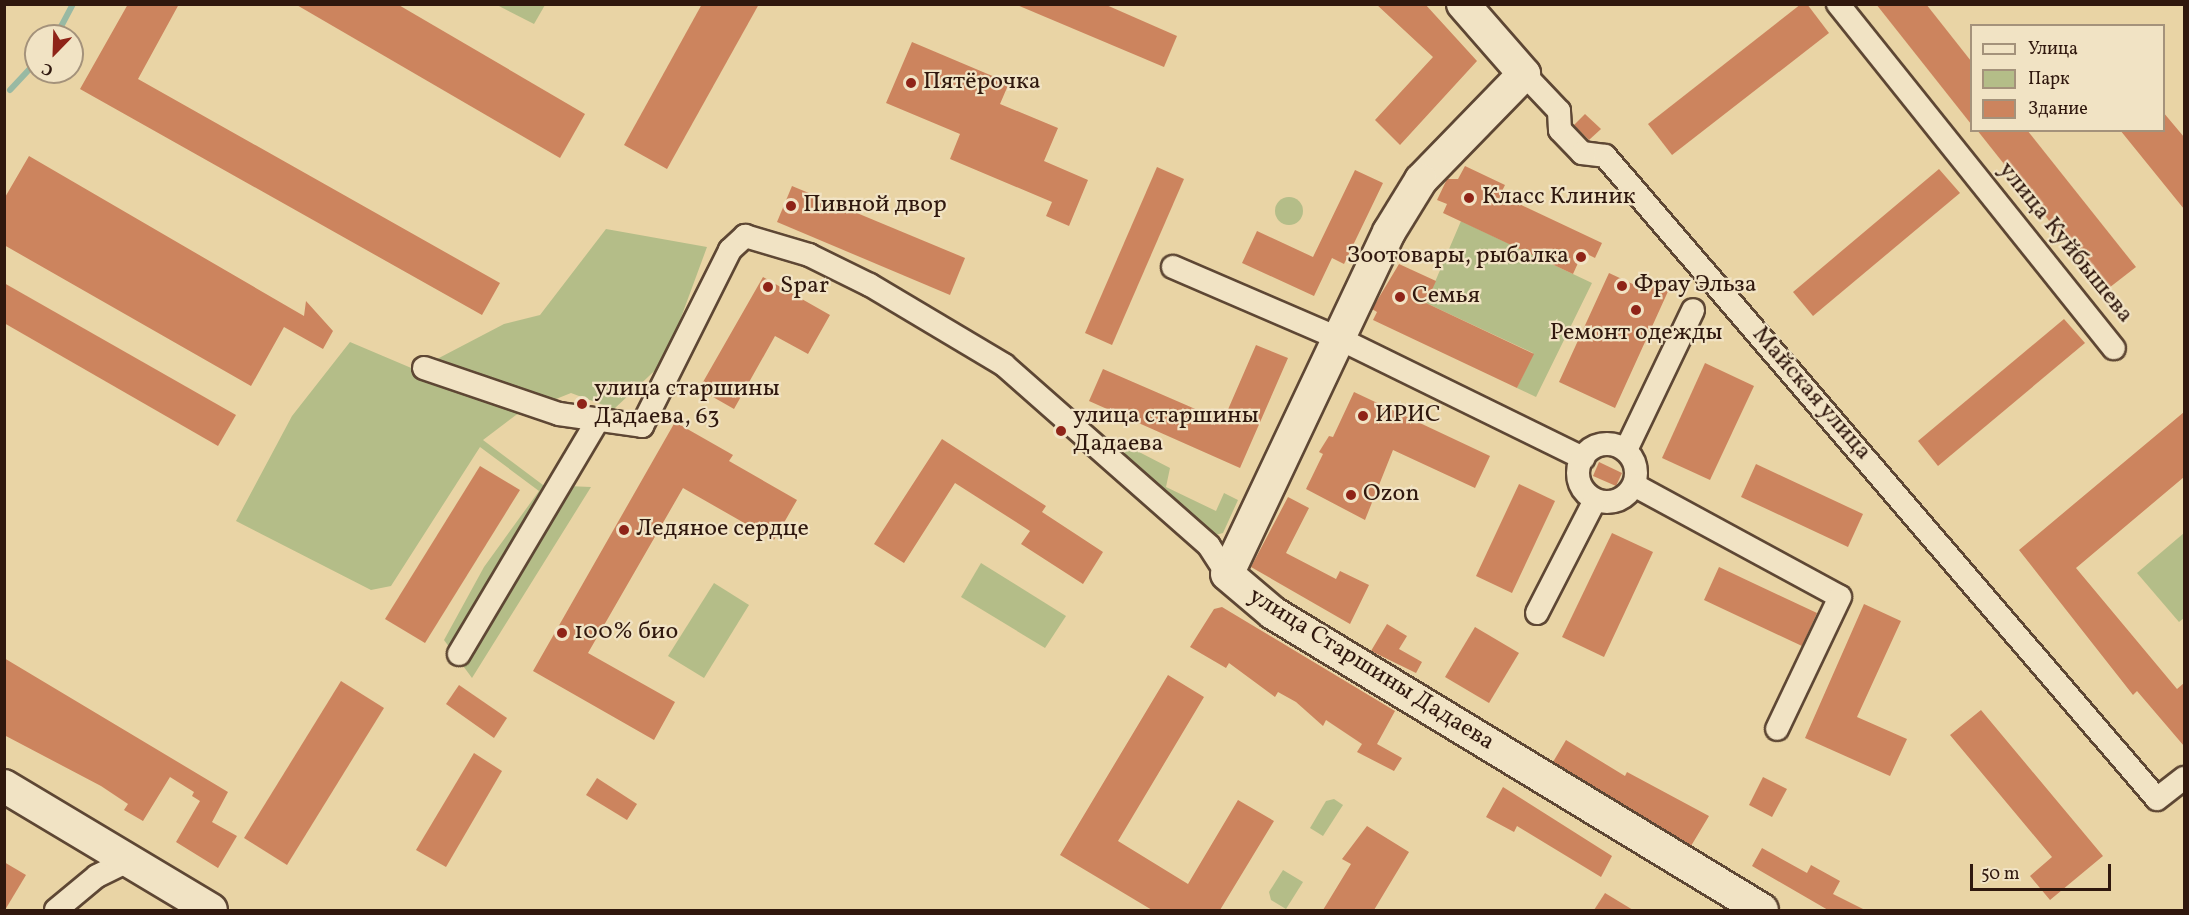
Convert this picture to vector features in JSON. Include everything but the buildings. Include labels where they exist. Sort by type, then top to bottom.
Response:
[{"type":"street","name":"Майская улица","points":[[1462,4],[1559,111],[1560,130],[1582,153],[1605,156],[2157,799],[2184,778]]},
{"type":"street","name":"улица Куйбышева","points":[[1838,4],[2114,348]]},
{"type":"street","points":[[1227,574],[1340,339],[1389,231],[1421,180],[1524,74]]},
{"type":"street","name":"улица Старшины Дадаева","points":[[424,368],[559,414],[597,422],[642,426],[730,250],[745,236],[808,255],[860,280],[1004,365],[1202,539],[1227,574],[1273,613],[1762,910]]},
{"type":"street","points":[[1173,267],[1340,339],[1583,458]]},
{"type":"street","points":[[1626,450],[1692,310]]},
{"type":"street","points":[[459,654],[597,422]]},
{"type":"street","points":[[1606,444],[1626,450],[1635,462],[1634,485],[1615,502],[1594,500],[1578,480],[1583,458],[1606,444]]},
{"type":"street","points":[[1634,485],[1840,597],[1777,729]]},
{"type":"street","points":[[1537,613],[1594,500]]},
{"type":"street","points":[[4,786],[211,910]]},
{"type":"street","points":[[56,910],[97,876],[128,861]]},
{"type":"green space","points":[[545,4],[534,24],[497,5]]},
{"type":"green space","points":[[1289,197],[1299,201],[1303,211],[1299,221],[1289,225],[1279,221],[1275,211],[1279,201]]},
{"type":"green space","points":[[1461,221],[1592,283],[1536,397],[1517,388],[1533,353],[1426,303]]},
{"type":"green space","points":[[606,229],[707,247],[665,361],[614,409],[571,393],[516,415],[483,440],[543,485],[591,487],[472,678],[444,640],[484,567],[539,491],[480,447],[391,586],[371,590],[236,521],[292,416],[350,342],[416,370],[504,324],[540,315]]},
{"type":"green space","points":[[1112,438],[1170,468],[1166,487],[1216,511],[1224,493],[1238,500],[1223,533],[1212,536],[1106,442]]},
{"type":"green space","points":[[2184,533],[2184,618],[2179,622],[2137,573]]},
{"type":"green space","points":[[981,563],[1066,616],[1045,648],[961,597]]},
{"type":"green space","points":[[714,583],[749,605],[704,678],[668,656]]},
{"type":"green space","points":[[1334,799],[1343,805],[1323,836],[1310,828],[1326,801]]},
{"type":"green space","points":[[1283,870],[1303,882],[1286,909],[1271,900],[1269,892]]},
{"type":"waterway","points":[[62,24],[73,4]]},
{"type":"waterway","points":[[10,90],[24,75]]},
{"type":"place","name":"Пятёрочка","points":[[911,83]]},
{"type":"place","name":"Класс Клиник","points":[[1469,198]]},
{"type":"place","name":"Пивной двор","points":[[791,206]]},
{"type":"place","name":"Зоотовары, рыбалка","points":[[1581,257]]},
{"type":"place","name":"Фрау Эльза","points":[[1622,286]]},
{"type":"place","name":"Spar","points":[[768,287]]},
{"type":"place","name":"Семья","points":[[1400,297]]},
{"type":"place","name":"Ремонт одежды","points":[[1636,310]]},
{"type":"place","name":"улица старшины Дадаева, 63","points":[[582,404]]},
{"type":"place","name":"ИРИС","points":[[1363,416]]},
{"type":"place","name":"улица старшины Дадаева","points":[[1061,431]]},
{"type":"place","name":"Ozon","points":[[1351,495]]},
{"type":"place","name":"Ледяное сердце","points":[[624,530]]},
{"type":"place","name":"100% био","points":[[562,633]]}]
